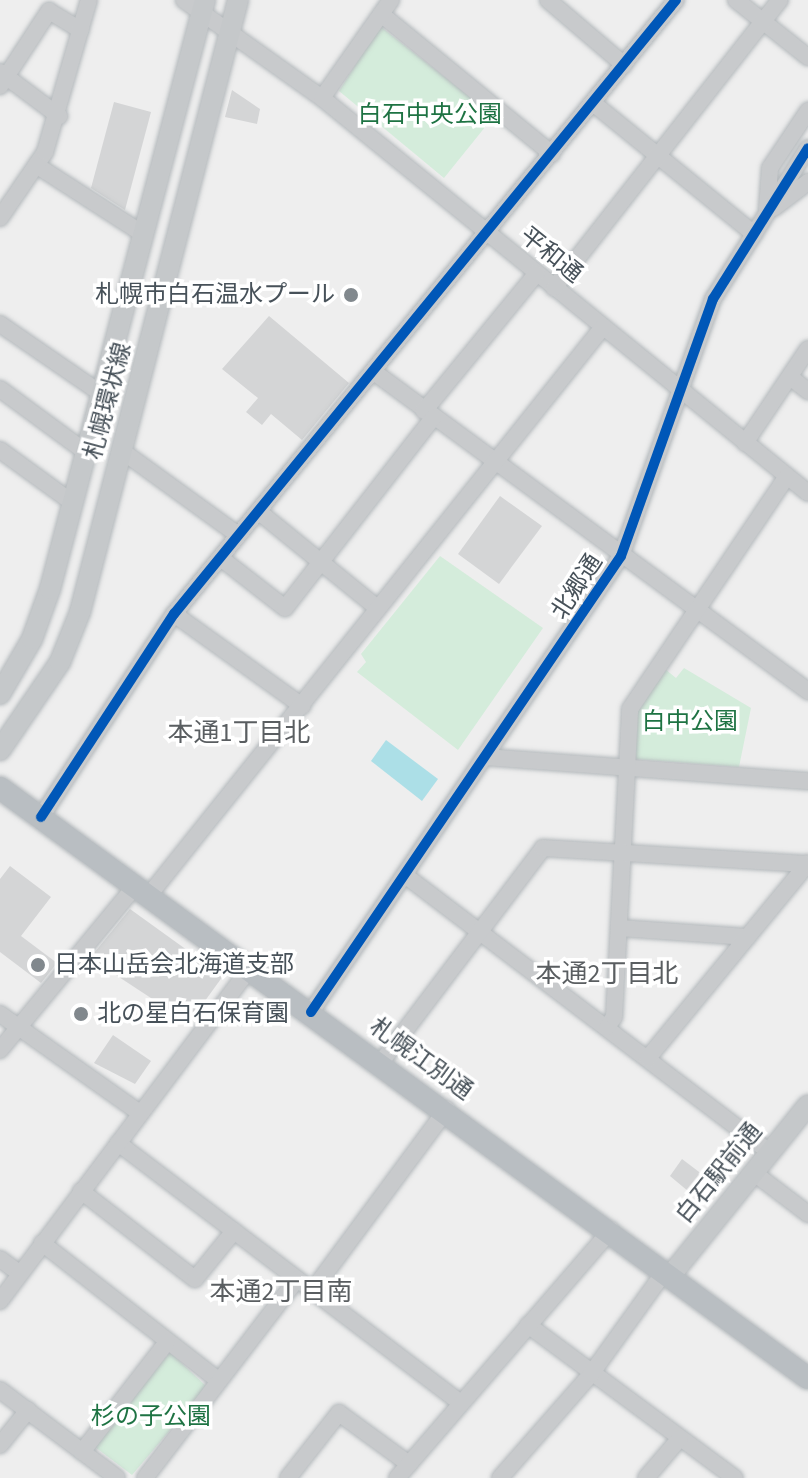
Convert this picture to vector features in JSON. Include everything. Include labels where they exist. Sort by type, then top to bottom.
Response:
[{"type":"highway","name":"札幌江別通","points":[[0,788],[382,1061],[808,1378]]},
{"type":"main road","name":"札幌環状線","points":[[0,750],[60,662],[122,451],[238,0]]},
{"type":"main road","name":"札幌環状線","points":[[0,694],[32,639],[73,503],[143,234],[197,3]]},
{"type":"main road","name":"白石駅前通","points":[[668,1273],[808,1105]]},
{"type":"street","points":[[0,218],[36,165],[59,116],[89,0]]},
{"type":"street","points":[[322,98],[391,0]]},
{"type":"street","points":[[548,0],[624,65]]},
{"type":"street","points":[[41,817],[174,614],[676,0]]},
{"type":"street","points":[[736,0],[808,57]]},
{"type":"street","points":[[554,288],[780,0]]},
{"type":"street","name":"平和通","points":[[197,3],[322,98],[808,493]]},
{"type":"street","points":[[59,116],[2,79],[49,11],[81,30]]},
{"type":"street","points":[[381,14],[552,154]]},
{"type":"street","points":[[593,103],[754,234]]},
{"type":"street","points":[[767,213],[770,168],[808,111]]},
{"type":"street","name":"北郷通","points":[[311,1012],[621,556],[713,299],[808,148]]},
{"type":"street","points":[[36,165],[143,234]]},
{"type":"street","points":[[767,213],[808,182]]},
{"type":"street","points":[[222,559],[285,608],[536,274]]},
{"type":"street","points":[[0,324],[102,394]]},
{"type":"street","points":[[0,1050],[302,706],[375,606],[603,327]]},
{"type":"street","points":[[745,443],[808,349]]},
{"type":"street","points":[[374,372],[621,556],[805,684]]},
{"type":"street","points":[[790,377],[808,391]]},
{"type":"street","points":[[0,389],[87,453]]},
{"type":"street","points":[[0,450],[73,503]]},
{"type":"street","points":[[122,451],[238,535]]},
{"type":"street","points":[[607,1027],[614,1017],[622,850],[634,700],[787,476]]},
{"type":"street","points":[[258,511],[375,606]]},
{"type":"street","points":[[174,614],[302,706]]},
{"type":"street","points":[[486,757],[627,771],[808,781]]},
{"type":"street","points":[[382,1061],[543,848],[622,850],[805,872]]},
{"type":"street","points":[[648,1058],[805,872]]},
{"type":"street","points":[[406,876],[770,1152]]},
{"type":"street","points":[[620,928],[748,937]]},
{"type":"street","points":[[0,1301],[251,967]]},
{"type":"street","points":[[0,1014],[140,1113]]},
{"type":"street","points":[[313,1290],[447,1109]]},
{"type":"street","points":[[118,1143],[460,1403]]},
{"type":"street","points":[[754,1173],[808,1214]]},
{"type":"street","points":[[81,1191],[195,1279],[234,1231]]},
{"type":"street","points":[[397,1478],[611,1230]]},
{"type":"street","points":[[42,1243],[219,1381]]},
{"type":"street","points":[[0,1259],[19,1273]]},
{"type":"street","points":[[500,1478],[591,1374],[668,1273]]},
{"type":"street","points":[[145,1478],[297,1279]]},
{"type":"street","points":[[528,1325],[680,1438],[724,1475]]},
{"type":"street","points":[[82,1452],[167,1342]]},
{"type":"street","points":[[0,1390],[117,1478]]},
{"type":"street","points":[[0,1445],[28,1410]]},
{"type":"street","points":[[288,1478],[339,1413],[409,1464]]},
{"type":"street","points":[[646,1478],[680,1438]]},
{"type":"green space","name":"白石中央公園","points":[[380,26],[494,116],[444,178],[339,91]]},
{"type":"green space","points":[[440,556],[543,628],[458,750],[357,672],[366,662],[361,654]]},
{"type":"green space","name":"白中公園","points":[[684,668],[751,708],[739,767],[634,759],[637,713],[665,669],[676,678]]},
{"type":"green space","name":"杉の子公園","points":[[170,1352],[207,1387],[132,1475],[95,1447]]},
{"type":"water","points":[[386,740],[438,779],[422,801],[371,761]]},
{"type":"building","points":[[232,90],[260,109],[257,124],[225,117]]},
{"type":"building","points":[[114,102],[151,112],[125,210],[91,188]]},
{"type":"building","points":[[269,316],[349,383],[302,440],[271,414],[262,425],[246,412],[258,398],[222,369]]},
{"type":"building","points":[[500,496],[542,526],[499,584],[458,554]]},
{"type":"building","points":[[10,866],[51,897],[21,936],[57,963],[41,983],[0,952],[0,879]]},
{"type":"building","points":[[130,909],[223,976],[189,1023],[90,958]]},
{"type":"building","points":[[113,1035],[151,1061],[135,1084],[94,1063]]},
{"type":"building","points":[[682,1159],[715,1184],[701,1202],[670,1176]]},
{"type":"cycle path","points":[[41,817],[174,614],[676,0]]},
{"type":"cycle path","points":[[311,1012],[621,556],[713,299],[808,148]]},
{"type":"place","name":"札幌市白石温水プール","points":[[351,295]]},
{"type":"place","name":"日本山岳会北海道支部","points":[[38,965]]},
{"type":"place","name":"北の星白石保育園","points":[[81,1014]]},
{"type":"district","name":"本通1丁目北","points":[[239,733]]},
{"type":"district","name":"本通2丁目北","points":[[607,974]]},
{"type":"district","name":"本通2丁目南","points":[[281,1292]]}]
